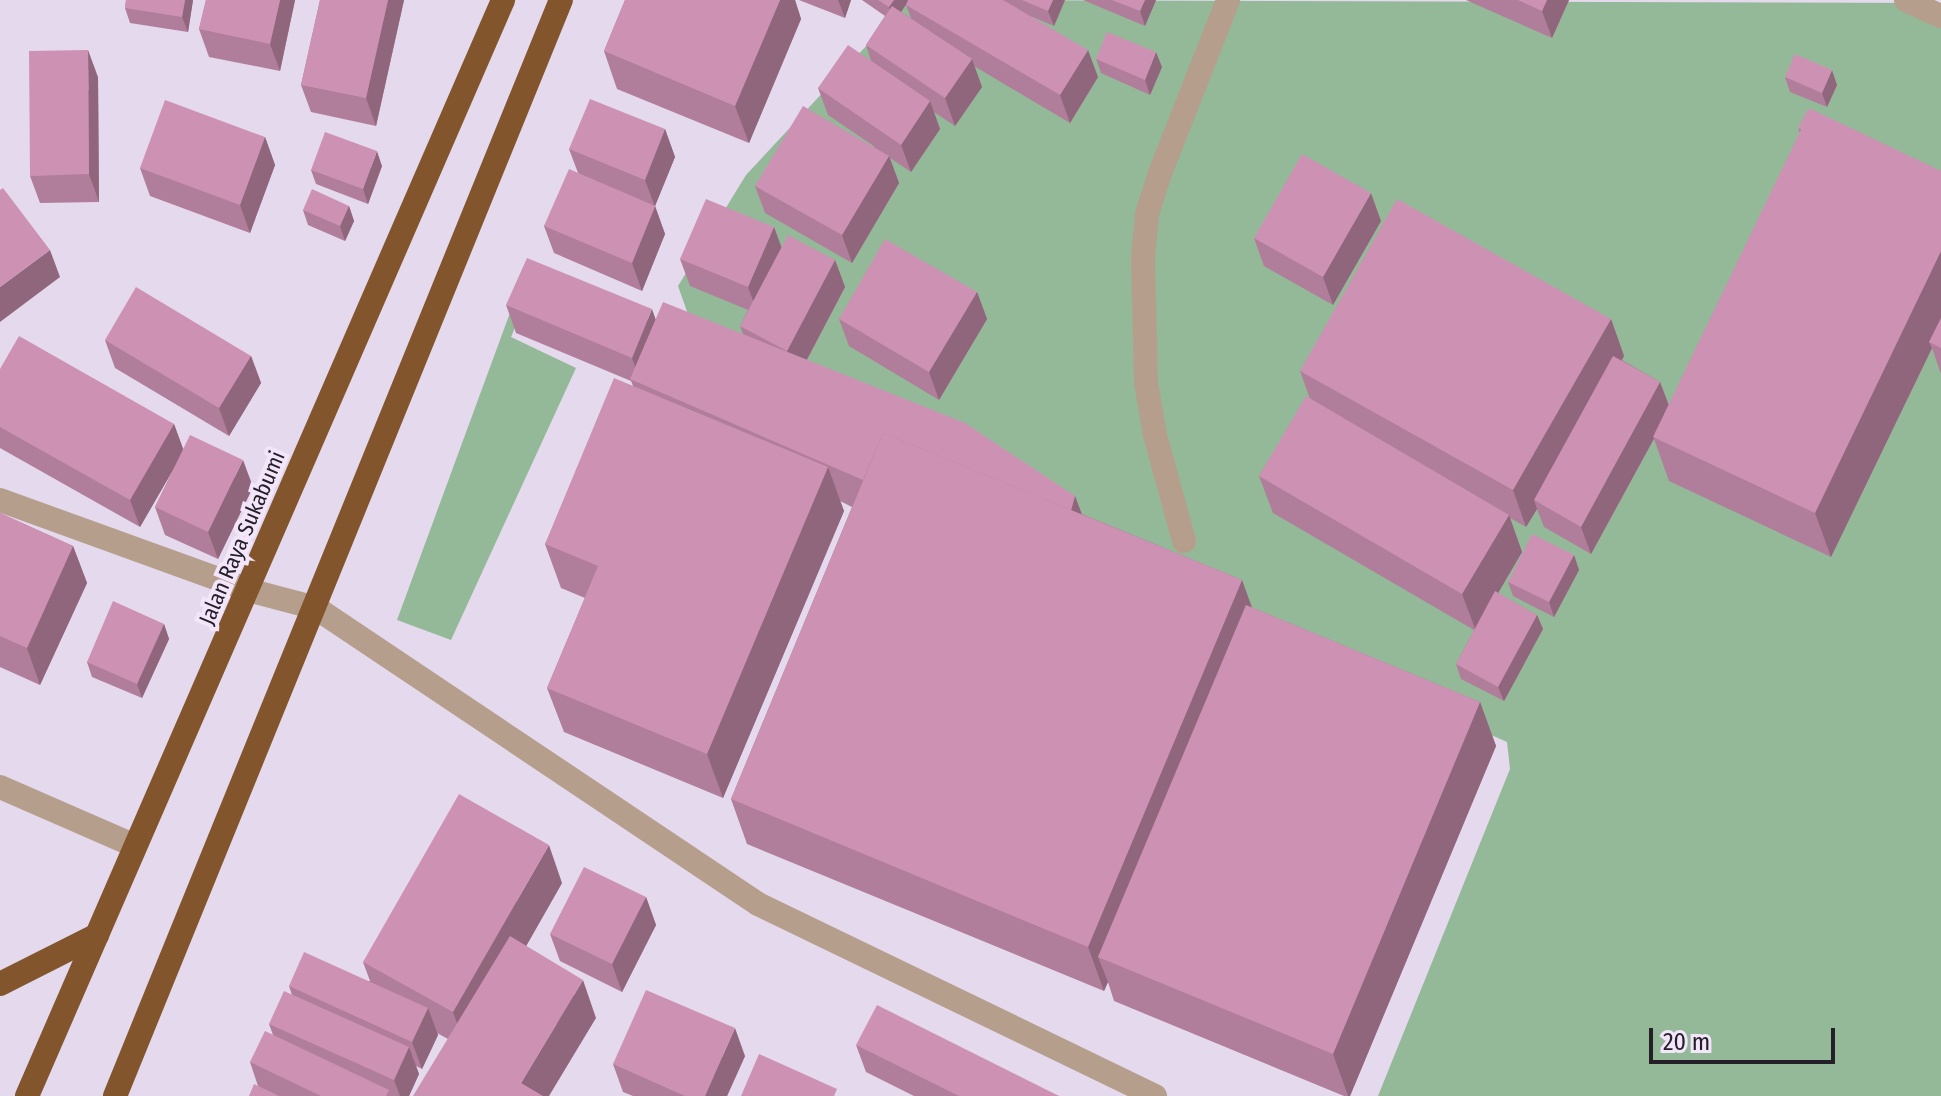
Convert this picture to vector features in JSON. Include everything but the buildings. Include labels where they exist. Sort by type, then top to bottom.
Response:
[{"type":"highway","name":"Jalan Raya Sukabumi","points":[[27,1096],[503,0]]},
{"type":"highway","points":[[115,1096],[316,608],[515,102],[561,0]]},
{"type":"highway","points":[[0,984],[97,935]]},
{"type":"street","points":[[1184,541],[1155,435],[1146,383],[1143,258],[1147,214],[1160,173],[1228,0]]},
{"type":"street","points":[[1906,0],[1941,16]]},
{"type":"street","points":[[0,500],[248,590],[316,608],[758,904],[1155,1096]]},
{"type":"street","points":[[0,787],[135,846]]},
{"type":"green space","points":[[909,0],[1941,3],[1941,1096],[1378,1096],[1510,769],[1507,742],[1277,640],[696,337],[678,286],[746,175]]},
{"type":"green space","points":[[529,261],[536,278],[511,337],[576,368],[451,640],[397,620]]}]
